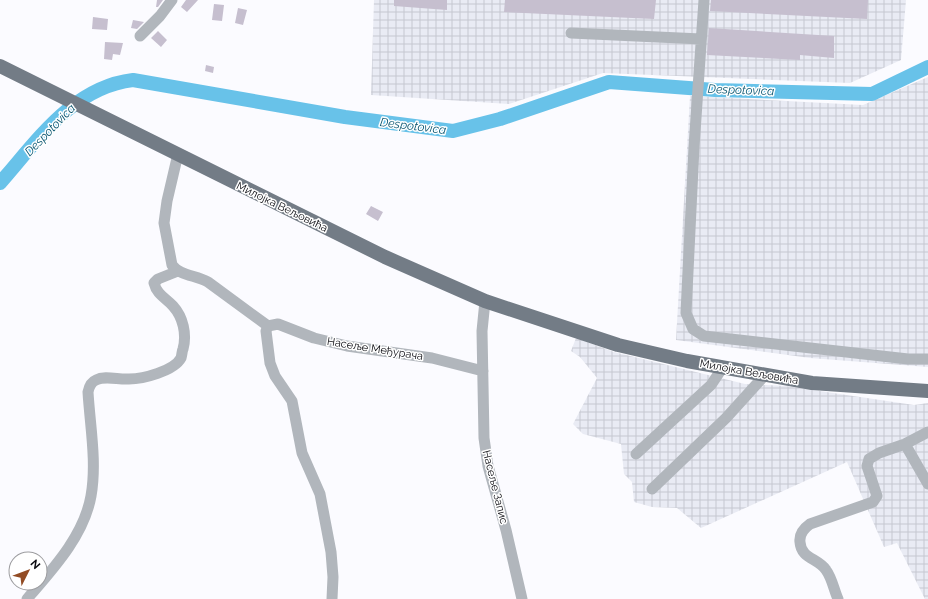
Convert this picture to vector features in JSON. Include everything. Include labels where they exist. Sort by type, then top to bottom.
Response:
[{"type":"main road","name":"Милојка Вељовића","points":[[0,66],[385,257],[484,301],[618,345],[764,376],[846,386],[928,391]]},
{"type":"street","points":[[140,36],[160,16],[172,0]]},
{"type":"street","points":[[704,0],[686,313],[693,329],[704,336],[908,359],[928,359]]},
{"type":"street","points":[[571,32],[701,39]]},
{"type":"street","points":[[178,154],[167,201],[164,223],[172,265],[178,271],[199,277],[208,282],[268,326],[266,331],[270,363],[275,376],[292,401],[302,453],[320,494],[331,552],[333,577],[332,599]]},
{"type":"street","points":[[27,599],[64,554],[79,529],[91,497],[92,439],[88,392],[90,386],[95,380],[101,378],[129,379],[161,372],[170,368],[181,358],[184,346],[184,328],[179,314],[173,306],[159,294],[154,283],[158,279],[178,271]]},
{"type":"street","name":"Насеље Запис","points":[[484,301],[482,331],[484,438],[487,459],[506,530],[522,599]]},
{"type":"street","name":"Насеље Међурача","points":[[268,326],[278,324],[314,338],[347,346],[432,358],[483,371]]},
{"type":"street","points":[[636,454],[711,385],[723,367]]},
{"type":"street","points":[[652,489],[726,418],[764,376]]},
{"type":"street","points":[[838,599],[827,570],[804,554],[800,546],[800,537],[804,528],[810,524],[873,502],[878,496],[867,466],[868,459],[879,453],[905,444],[928,432]]},
{"type":"street","points":[[905,444],[928,484]]},
{"type":"shaded area","points":[[374,0],[906,0],[901,60],[850,83],[603,73],[509,104],[371,95]]},
{"type":"shaded area","points":[[928,77],[928,367],[810,358],[676,340],[690,96],[863,105]]},
{"type":"shaded area","points":[[576,338],[614,352],[745,384],[786,386],[914,405],[928,403],[928,599],[925,599],[897,543],[884,547],[847,462],[701,528],[677,508],[652,507],[634,502],[632,482],[624,474],[621,444],[583,434],[573,424],[597,378],[580,357],[571,351]]},
{"type":"building","points":[[157,0],[163,0],[158,7],[156,7]]},
{"type":"building","points":[[186,0],[198,0],[187,12],[181,7]]},
{"type":"building","points":[[394,0],[447,0],[447,10],[394,6]]},
{"type":"building","points":[[505,0],[656,0],[654,19],[504,12]]},
{"type":"building","points":[[711,0],[868,0],[867,19],[710,11]]},
{"type":"building","points":[[214,4],[224,5],[222,21],[212,20]]},
{"type":"building","points":[[238,8],[247,10],[243,25],[235,23]]},
{"type":"building","points":[[93,17],[108,19],[107,30],[92,29]]},
{"type":"building","points":[[133,20],[144,22],[137,29],[131,28]]},
{"type":"building","points":[[709,28],[834,36],[834,58],[800,55],[800,60],[707,55]]},
{"type":"building","points":[[158,31],[167,40],[161,47],[151,38]]},
{"type":"building","points":[[105,42],[123,43],[120,55],[113,54],[112,60],[104,59]]},
{"type":"building","points":[[206,65],[214,67],[213,73],[205,71]]},
{"type":"building","points":[[371,206],[383,212],[378,221],[366,214]]},
{"type":"waterway","name":"Despotovica","points":[[0,183],[58,118],[74,105],[92,93],[112,85],[133,80],[345,117],[453,131],[500,119],[609,82],[715,90],[872,94],[928,67]]}]
